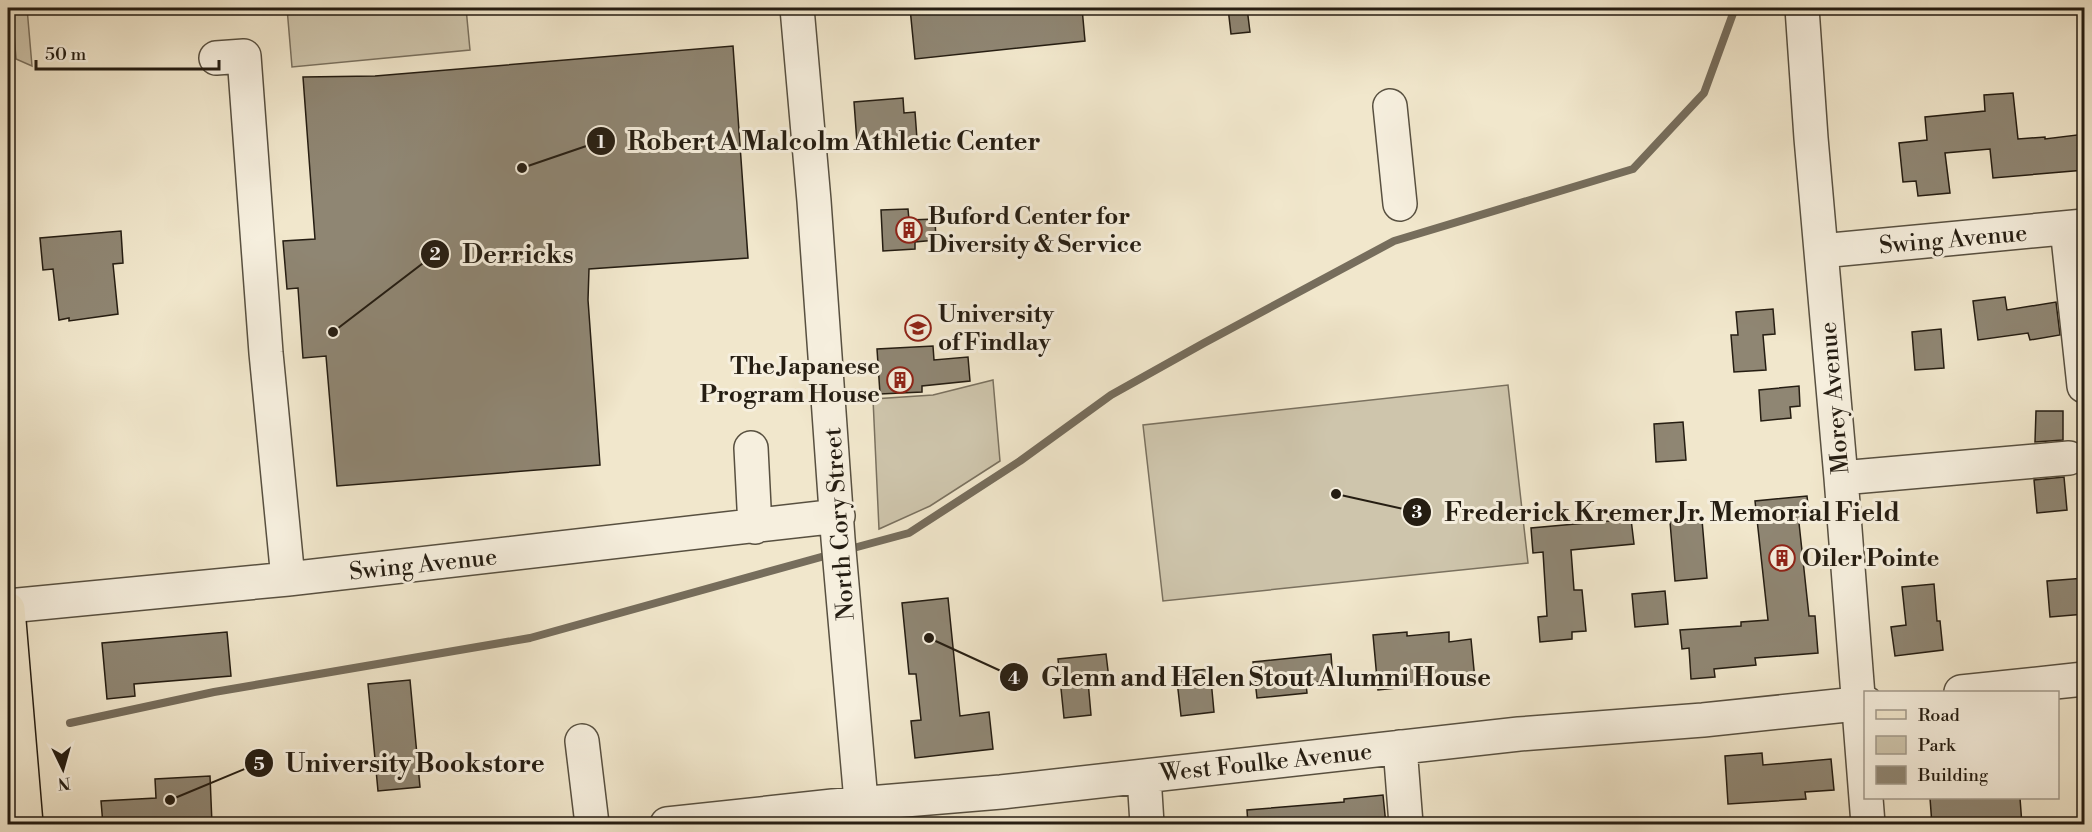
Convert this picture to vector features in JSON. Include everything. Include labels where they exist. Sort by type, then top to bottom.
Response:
[{"type":"main road","points":[[8,608],[9,648],[26,825]]},
{"type":"street","name":"North Cory Street","points":[[797,8],[862,814]]},
{"type":"street","name":"Morey Avenue","points":[[1802,8],[1811,138],[1864,744]]},
{"type":"street","points":[[216,58],[244,56],[266,353],[288,579]]},
{"type":"street","points":[[1390,106],[1400,204]]},
{"type":"street","name":"Swing Avenue","points":[[1821,251],[2076,227]]},
{"type":"street","points":[[2076,227],[2085,386]]},
{"type":"street","points":[[751,448],[755,527]]},
{"type":"street","points":[[1841,478],[2068,458]]},
{"type":"street","name":"Swing Avenue","points":[[8,608],[755,527],[838,528]]},
{"type":"street","points":[[1979,691],[2085,679]]},
{"type":"street","name":"West Foulke Avenue","points":[[667,825],[862,814],[1002,792],[1400,747],[1862,704]]},
{"type":"street","points":[[582,741],[592,825]]},
{"type":"street","points":[[1400,747],[1406,825]]},
{"type":"street","points":[[1144,776],[1147,825]]},
{"type":"street","name":"Morey Avenue","points":[[1867,799],[1868,825]]},
{"type":"green space","points":[[12,8],[27,8],[32,66],[16,59]]},
{"type":"green space","points":[[287,8],[466,8],[470,50],[292,67]]},
{"type":"green space","points":[[993,380],[1000,461],[930,506],[879,529],[873,399],[933,395]]},
{"type":"green space","points":[[1508,385],[1528,563],[1163,601],[1143,425]]},
{"type":"building","points":[[910,8],[1082,8],[1085,41],[915,59]]},
{"type":"building","points":[[1228,8],[1247,8],[1250,32],[1231,34]]},
{"type":"building","points":[[733,46],[748,258],[589,269],[588,300],[600,465],[337,486],[326,356],[303,358],[298,288],[287,289],[283,241],[315,239],[303,77],[375,76]]},
{"type":"building","points":[[2013,93],[2018,139],[2045,137],[2045,139],[2085,134],[2085,170],[1993,178],[1990,149],[1945,153],[1950,193],[1918,196],[1916,181],[1903,182],[1899,143],[1927,140],[1925,117],[1985,111],[1984,95]]},
{"type":"building","points":[[903,98],[904,113],[915,112],[917,139],[857,143],[854,102]]},
{"type":"building","name":"Buford Center for Diversity & Service","points":[[908,209],[909,220],[935,219],[936,240],[915,242],[915,249],[883,251],[881,210]]},
{"type":"building","points":[[121,231],[123,263],[113,264],[118,314],[69,321],[69,318],[59,320],[53,269],[43,270],[40,238]]},
{"type":"building","points":[[2005,297],[2007,310],[2056,302],[2060,335],[2030,340],[2028,333],[1978,340],[1973,301]]},
{"type":"building","points":[[1773,309],[1775,334],[1763,335],[1766,370],[1734,372],[1731,335],[1738,335],[1736,312]]},
{"type":"building","points":[[1941,329],[1944,368],[1915,370],[1912,332]]},
{"type":"building","name":"The Japanese Program House","points":[[933,346],[934,360],[968,357],[970,381],[922,386],[922,392],[880,394],[877,349]]},
{"type":"building","points":[[1799,386],[1800,406],[1790,407],[1791,418],[1761,421],[1759,390]]},
{"type":"building","points":[[2036,411],[2063,411],[2063,440],[2035,442]]},
{"type":"building","points":[[1683,422],[1686,460],[1656,462],[1654,424]]},
{"type":"building","points":[[2064,477],[2067,510],[2037,513],[2034,480]]},
{"type":"building","points":[[1807,496],[1810,522],[1799,523],[1809,616],[1815,616],[1818,653],[1755,658],[1756,665],[1714,669],[1715,677],[1691,679],[1689,648],[1682,649],[1680,630],[1741,626],[1741,622],[1768,620],[1755,501]]},
{"type":"building","points":[[1631,519],[1634,544],[1571,550],[1574,590],[1582,590],[1586,631],[1572,632],[1572,639],[1540,642],[1538,617],[1547,616],[1543,552],[1533,553],[1531,528]]},
{"type":"building","points":[[1702,520],[1707,578],[1675,581],[1670,522]]},
{"type":"building","points":[[2085,578],[2085,614],[2050,617],[2047,581]]},
{"type":"building","points":[[1934,584],[1937,621],[1940,621],[1943,650],[1895,656],[1891,627],[1906,625],[1902,587]]},
{"type":"building","points":[[1665,591],[1668,624],[1635,627],[1632,594]]},
{"type":"building","points":[[948,598],[960,716],[989,712],[993,749],[915,758],[911,721],[921,720],[916,674],[909,674],[902,603]]},
{"type":"building","points":[[227,632],[231,676],[134,684],[135,696],[107,699],[102,643]]},
{"type":"building","points":[[1407,632],[1407,636],[1449,632],[1449,642],[1471,639],[1475,680],[1378,690],[1373,635]]},
{"type":"building","points":[[1106,654],[1109,679],[1088,681],[1091,715],[1064,718],[1058,659]]},
{"type":"building","points":[[1331,654],[1333,681],[1306,683],[1307,693],[1257,698],[1253,662]]},
{"type":"building","points":[[1210,669],[1214,712],[1181,716],[1176,672]]},
{"type":"building","points":[[410,680],[420,787],[378,791],[368,684]]},
{"type":"building","points":[[1762,753],[1763,765],[1831,759],[1834,790],[1805,792],[1806,799],[1728,804],[1725,756]]},
{"type":"building","points":[[210,776],[212,824],[103,825],[101,801],[156,798],[155,779]]},
{"type":"building","points":[[1383,795],[1386,825],[1248,825],[1247,810],[1344,802],[1344,799]]},
{"type":"building","points":[[1930,799],[2020,799],[2022,825],[1932,825]]},
{"type":"waterway","points":[[846,550],[909,533],[1020,461],[1111,395],[1394,241],[1633,169],[1704,93],[1735,8]]},
{"type":"waterway","points":[[70,723],[214,692],[530,638],[832,554]]},
{"type":"place","name":"Robert A Malcolm Athletic Center","points":[[522,168]]},
{"type":"place","name":"Buford Center for Diversity & Service","points":[[909,230]]},
{"type":"place","name":"University of Findlay","points":[[918,328]]},
{"type":"place","name":"Derricks","points":[[333,332]]},
{"type":"place","name":"The Japanese Program House","points":[[900,380]]},
{"type":"place","name":"Frederick Kremer Jr. Memorial Field","points":[[1336,494]]},
{"type":"place","name":"Oiler Pointe","points":[[1782,558]]},
{"type":"place","name":"Glenn and Helen Stout Alumni House","points":[[929,638]]},
{"type":"place","name":"University Bookstore","points":[[170,800]]}]
